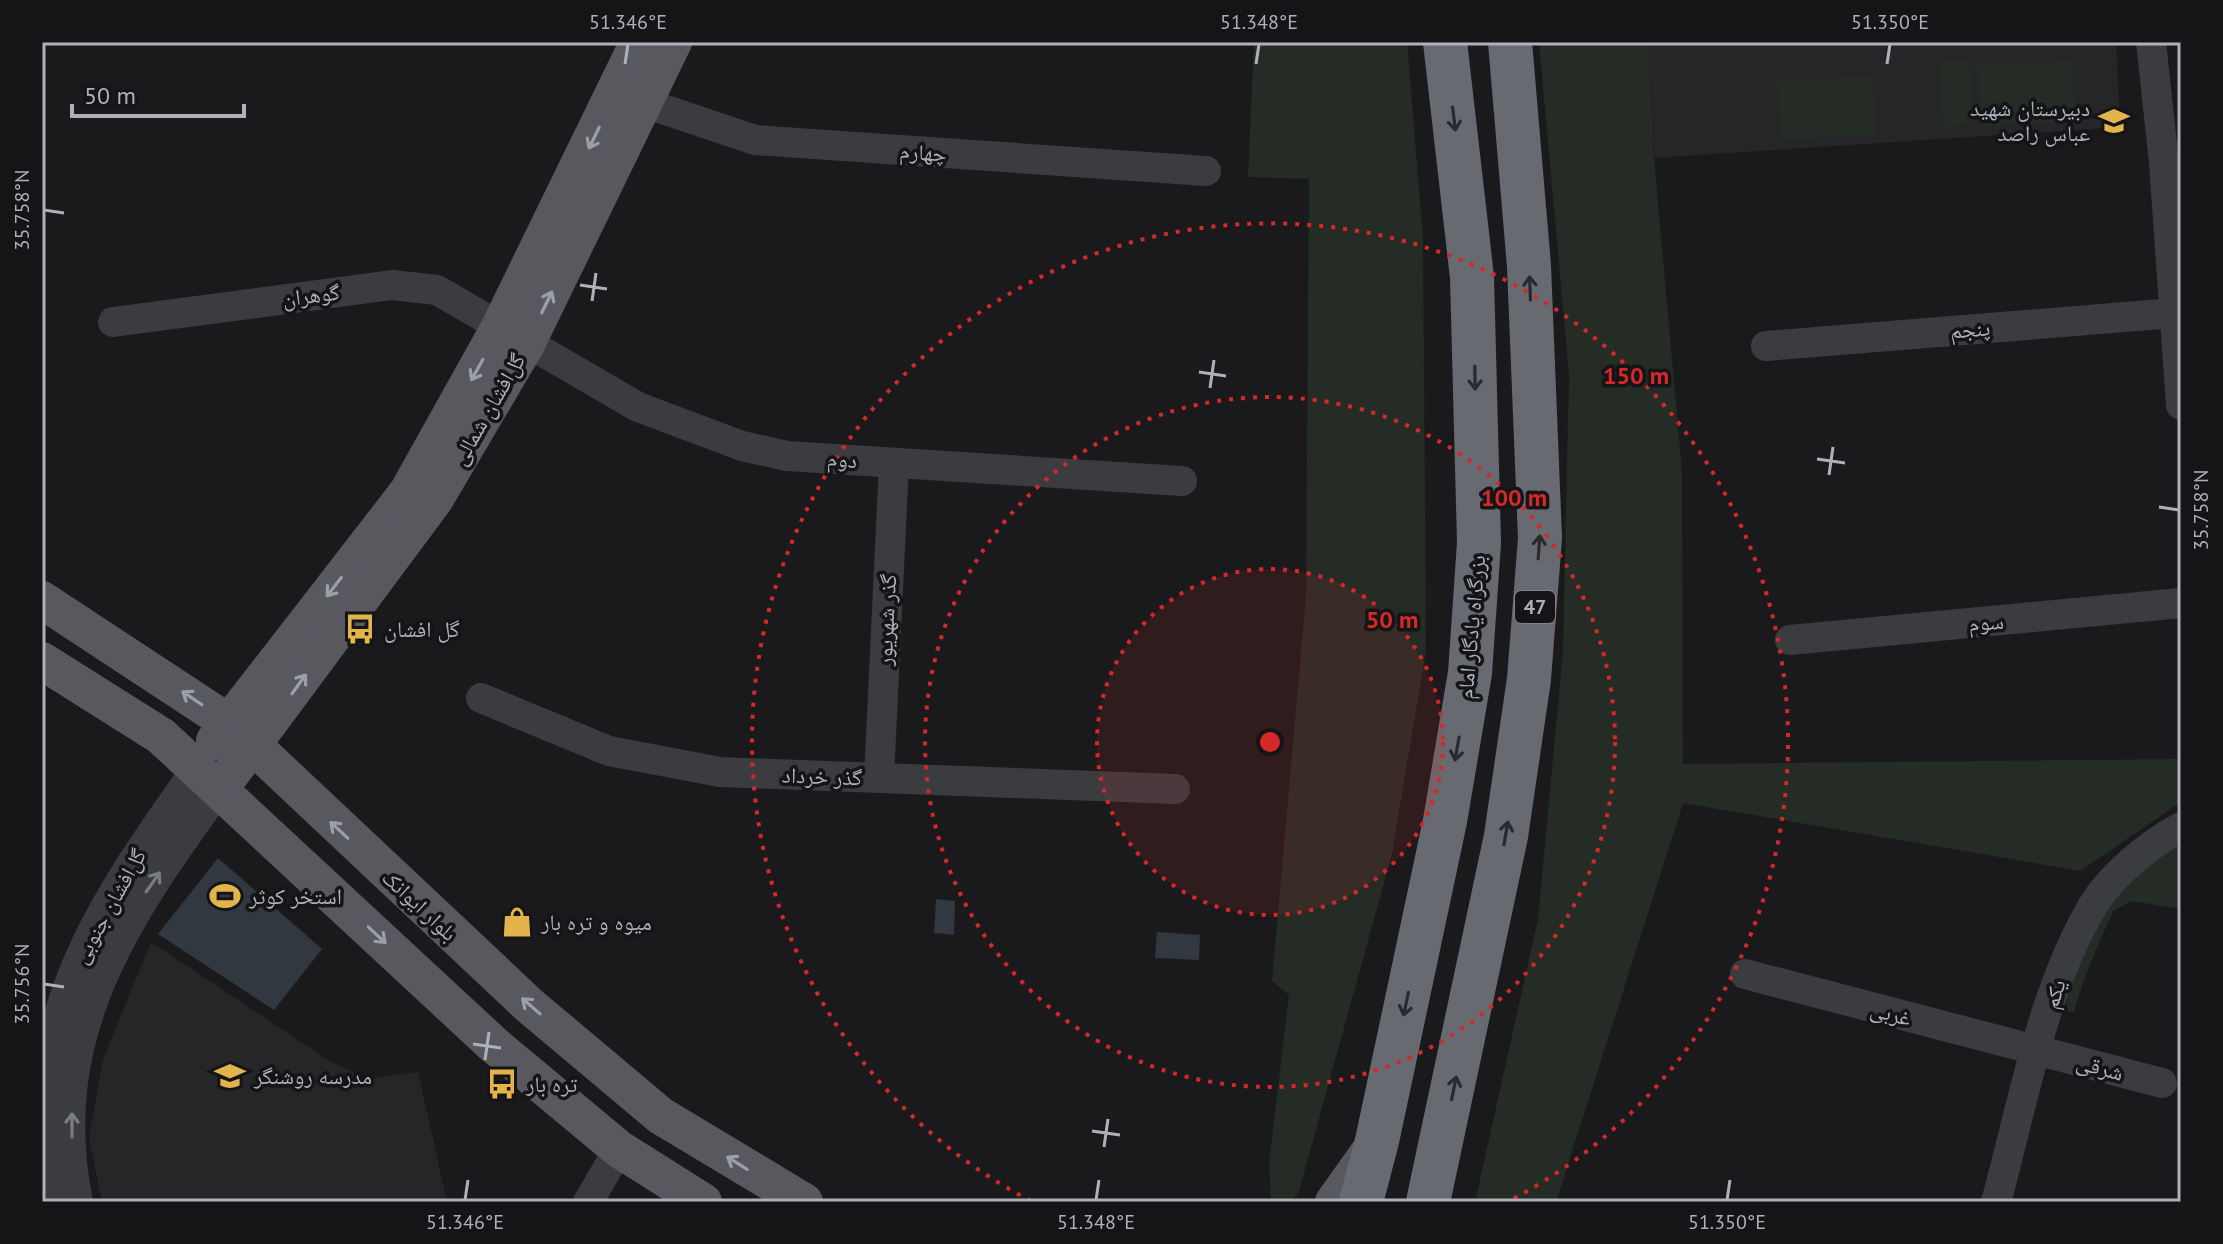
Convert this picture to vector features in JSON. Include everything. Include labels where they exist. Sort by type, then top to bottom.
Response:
[{"type":"highway","name":"بزرگراه یادگار امام","points":[[1361,1202],[1377,1141],[1445,821],[1470,673],[1479,543],[1472,277],[1445,42]]},
{"type":"highway","name":"47","points":[[1436,1189],[1506,836],[1529,679],[1540,538],[1529,266],[1510,42]]},
{"type":"main road","name":"گل‌افشان شمالی","points":[[631,98],[639,42]]},
{"type":"main road","name":"گل‌افشان شمالی","points":[[209,777],[434,500],[631,98],[673,42]]},
{"type":"main road","name":"بلوار ایوانک","points":[[42,600],[241,735],[530,1006],[661,1116],[804,1202]]},
{"type":"main road","points":[[42,661],[161,736],[209,777],[494,1045],[619,1149],[703,1202]]},
{"type":"main road","points":[[1334,1202],[1377,1141]]},
{"type":"street","points":[[2151,42],[2164,163],[2181,405]]},
{"type":"street","name":"چهارم","points":[[631,98],[755,140],[1206,171]]},
{"type":"street","name":"گوهران","points":[[113,322],[392,285],[437,290],[513,336]]},
{"type":"street","name":"پنجم","points":[[1766,346],[2175,313]]},
{"type":"street","name":"دوم","points":[[513,336],[638,407],[742,446],[787,456],[1182,481]]},
{"type":"street","name":"گذر شهریور","points":[[879,778],[894,463]]},
{"type":"street","name":"سوم","points":[[1790,640],[2181,603]]},
{"type":"street","name":"گذر خرداد","points":[[481,698],[609,751],[720,772],[1175,789]]},
{"type":"street","name":"گل‌افشان جنوبی","points":[[51,1202],[46,1172],[44,1106],[61,1018],[83,948],[122,873],[209,777]]},
{"type":"street","name":"یکم","points":[[1996,1202],[2059,974],[2096,900],[2154,841],[2181,827]]},
{"type":"street","name":"غربی","points":[[1745,974],[2038,1051]]},
{"type":"street","name":"گل‌افشان جنوبی","points":[[61,1018],[73,1106],[72,1172],[78,1202]]},
{"type":"street","name":"شرقی","points":[[2038,1051],[2162,1083]]},
{"type":"street","points":[[588,1202],[619,1149]]},
{"type":"shaded area","points":[[1254,42],[1407,42],[1423,237],[1426,651],[1392,854],[1299,1191],[1291,1202],[1271,1202],[1269,1163],[1289,995],[1272,981],[1306,595],[1309,179],[1248,177]]},
{"type":"shaded area","points":[[1539,42],[1648,42],[1654,158],[1682,472],[1683,764],[2181,759],[2181,802],[2080,871],[1683,803],[1556,1202],[1475,1202],[1538,919],[1563,651],[1569,375]]},
{"type":"shaded area","points":[[1648,42],[2116,42],[2120,127],[1654,158]]},
{"type":"shaded area","points":[[1969,60],[1974,125],[1943,127],[1938,62]]},
{"type":"shaded area","points":[[2072,61],[2076,121],[1980,127],[1976,66]]},
{"type":"shaded area","points":[[1873,76],[1877,134],[1780,141],[1776,82]]},
{"type":"shaded area","points":[[2181,837],[2181,909],[2132,901],[2113,911],[2074,1012],[2064,1012],[2079,957],[2117,886]]},
{"type":"shaded area","name":"استخر کوثر","points":[[218,858],[322,949],[274,1010],[158,934]]},
{"type":"shaded area","points":[[936,899],[955,901],[954,935],[934,933]]},
{"type":"shaded area","points":[[1157,932],[1200,935],[1199,960],[1155,958]]},
{"type":"shaded area","name":"مدرسه روشنگر","points":[[151,942],[331,1062],[369,1079],[418,1072],[447,1202],[102,1202],[89,1137],[103,1059]]},
{"type":"place","name":"دبیرستان شهید عباس راصد","points":[[2114,121]]},
{"type":"place","name":"گل افشان","points":[[360,629]]},
{"type":"place","name":"استخر کوثر","points":[[225,896]]},
{"type":"place","name":"میوه و تره بار","points":[[517,922]]},
{"type":"place","name":"مدرسه روشنگر","points":[[230,1076]]},
{"type":"place","name":"تره بار","points":[[502,1084]]}]
